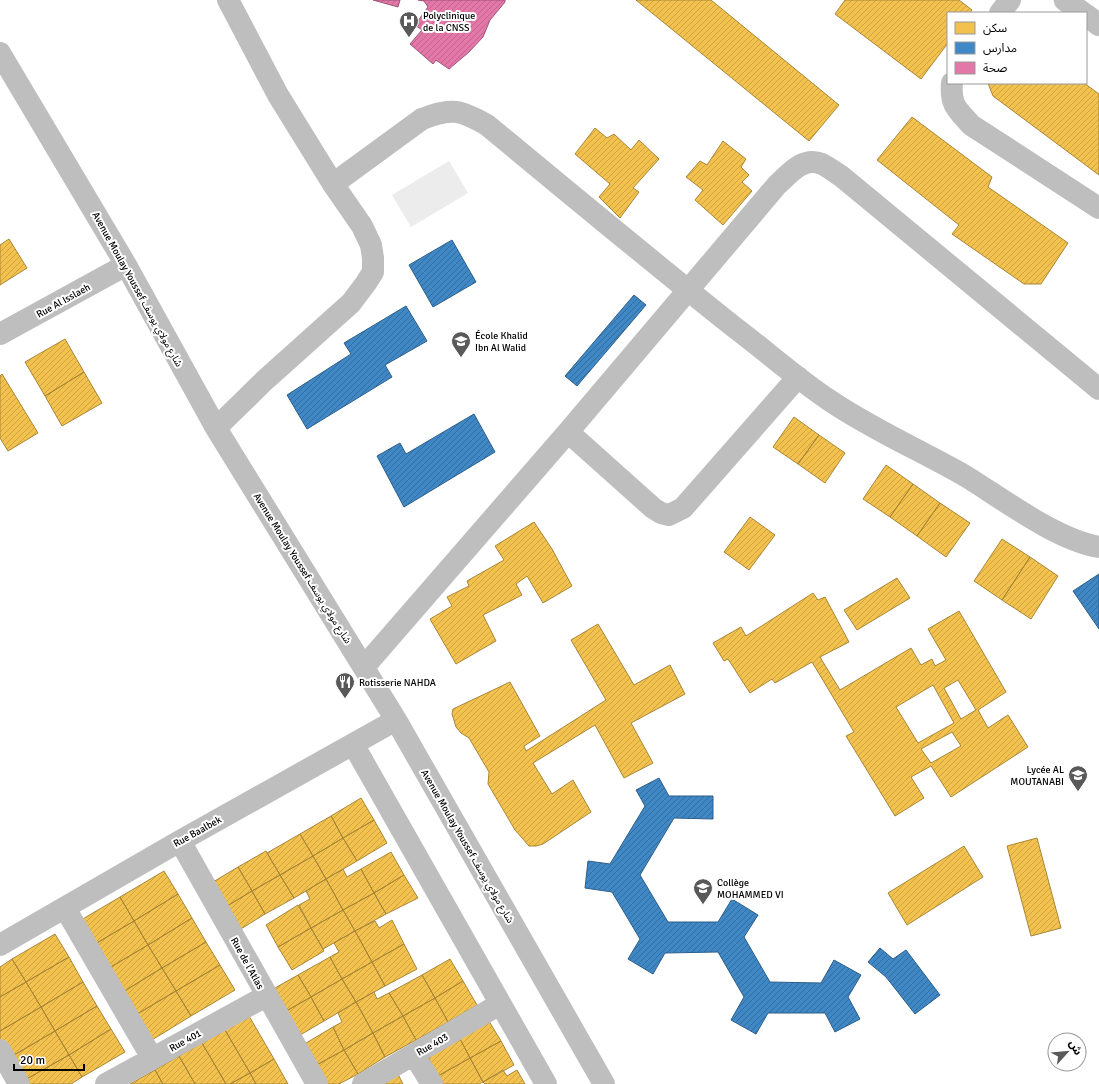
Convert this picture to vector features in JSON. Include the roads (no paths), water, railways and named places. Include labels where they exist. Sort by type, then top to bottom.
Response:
[{"type":"street","points":[[216,428],[264,381],[350,303],[373,272],[371,245],[362,226],[333,184],[278,95],[228,0]]},
{"type":"street","points":[[1001,12],[1010,0]]},
{"type":"street","points":[[1065,0],[1082,12]]},
{"type":"street","points":[[1087,16],[1099,25]]},
{"type":"street","name":"Avenue Moulay Youssef شارع مولاي يوسف","points":[[0,53],[126,265],[216,428],[396,720],[604,1084]]},
{"type":"street","points":[[952,84],[951,95],[955,108],[971,125],[1099,208]]},
{"type":"street","points":[[333,184],[422,119],[438,113],[452,111],[462,112],[473,117],[487,125],[688,291],[798,377],[830,400],[855,416],[965,476],[1035,519],[1082,543],[1099,547]]},
{"type":"street","points":[[364,668],[568,432],[777,185],[795,168],[809,161],[821,164],[841,176],[1099,389]]},
{"type":"street","name":"Rue Al Isslaeh","points":[[0,334],[126,265]]},
{"type":"street","points":[[568,432],[653,508],[661,513],[669,515],[683,508],[798,377]]},
{"type":"street","name":"Rue Baalbek","points":[[0,944],[396,720]]},
{"type":"street","points":[[353,744],[546,1084]]},
{"type":"street","name":"Rue de l'Atlas","points":[[180,841],[266,996],[317,1084]]},
{"type":"street","points":[[65,908],[152,1058]]},
{"type":"street","name":"Rue 401","points":[[106,1084],[266,996]]},
{"type":"street","name":"Rue 403","points":[[363,1084],[500,1004]]},
{"type":"street","points":[[0,1050],[19,1084]]},
{"type":"street","points":[[414,1054],[432,1084]]},
{"type":"place","name":"Polyclinique de la CNSS","points":[[409,38]]},
{"type":"place","name":"École Khalid Ibn Al Walid","points":[[461,358]]},
{"type":"place","name":"Rotisserie NAHDA","points":[[345,699]]},
{"type":"place","name":"Lycée AL MOUTANABI","points":[[1078,792]]},
{"type":"place","name":"Collège MOHAMMED VI","points":[[703,905]]}]
